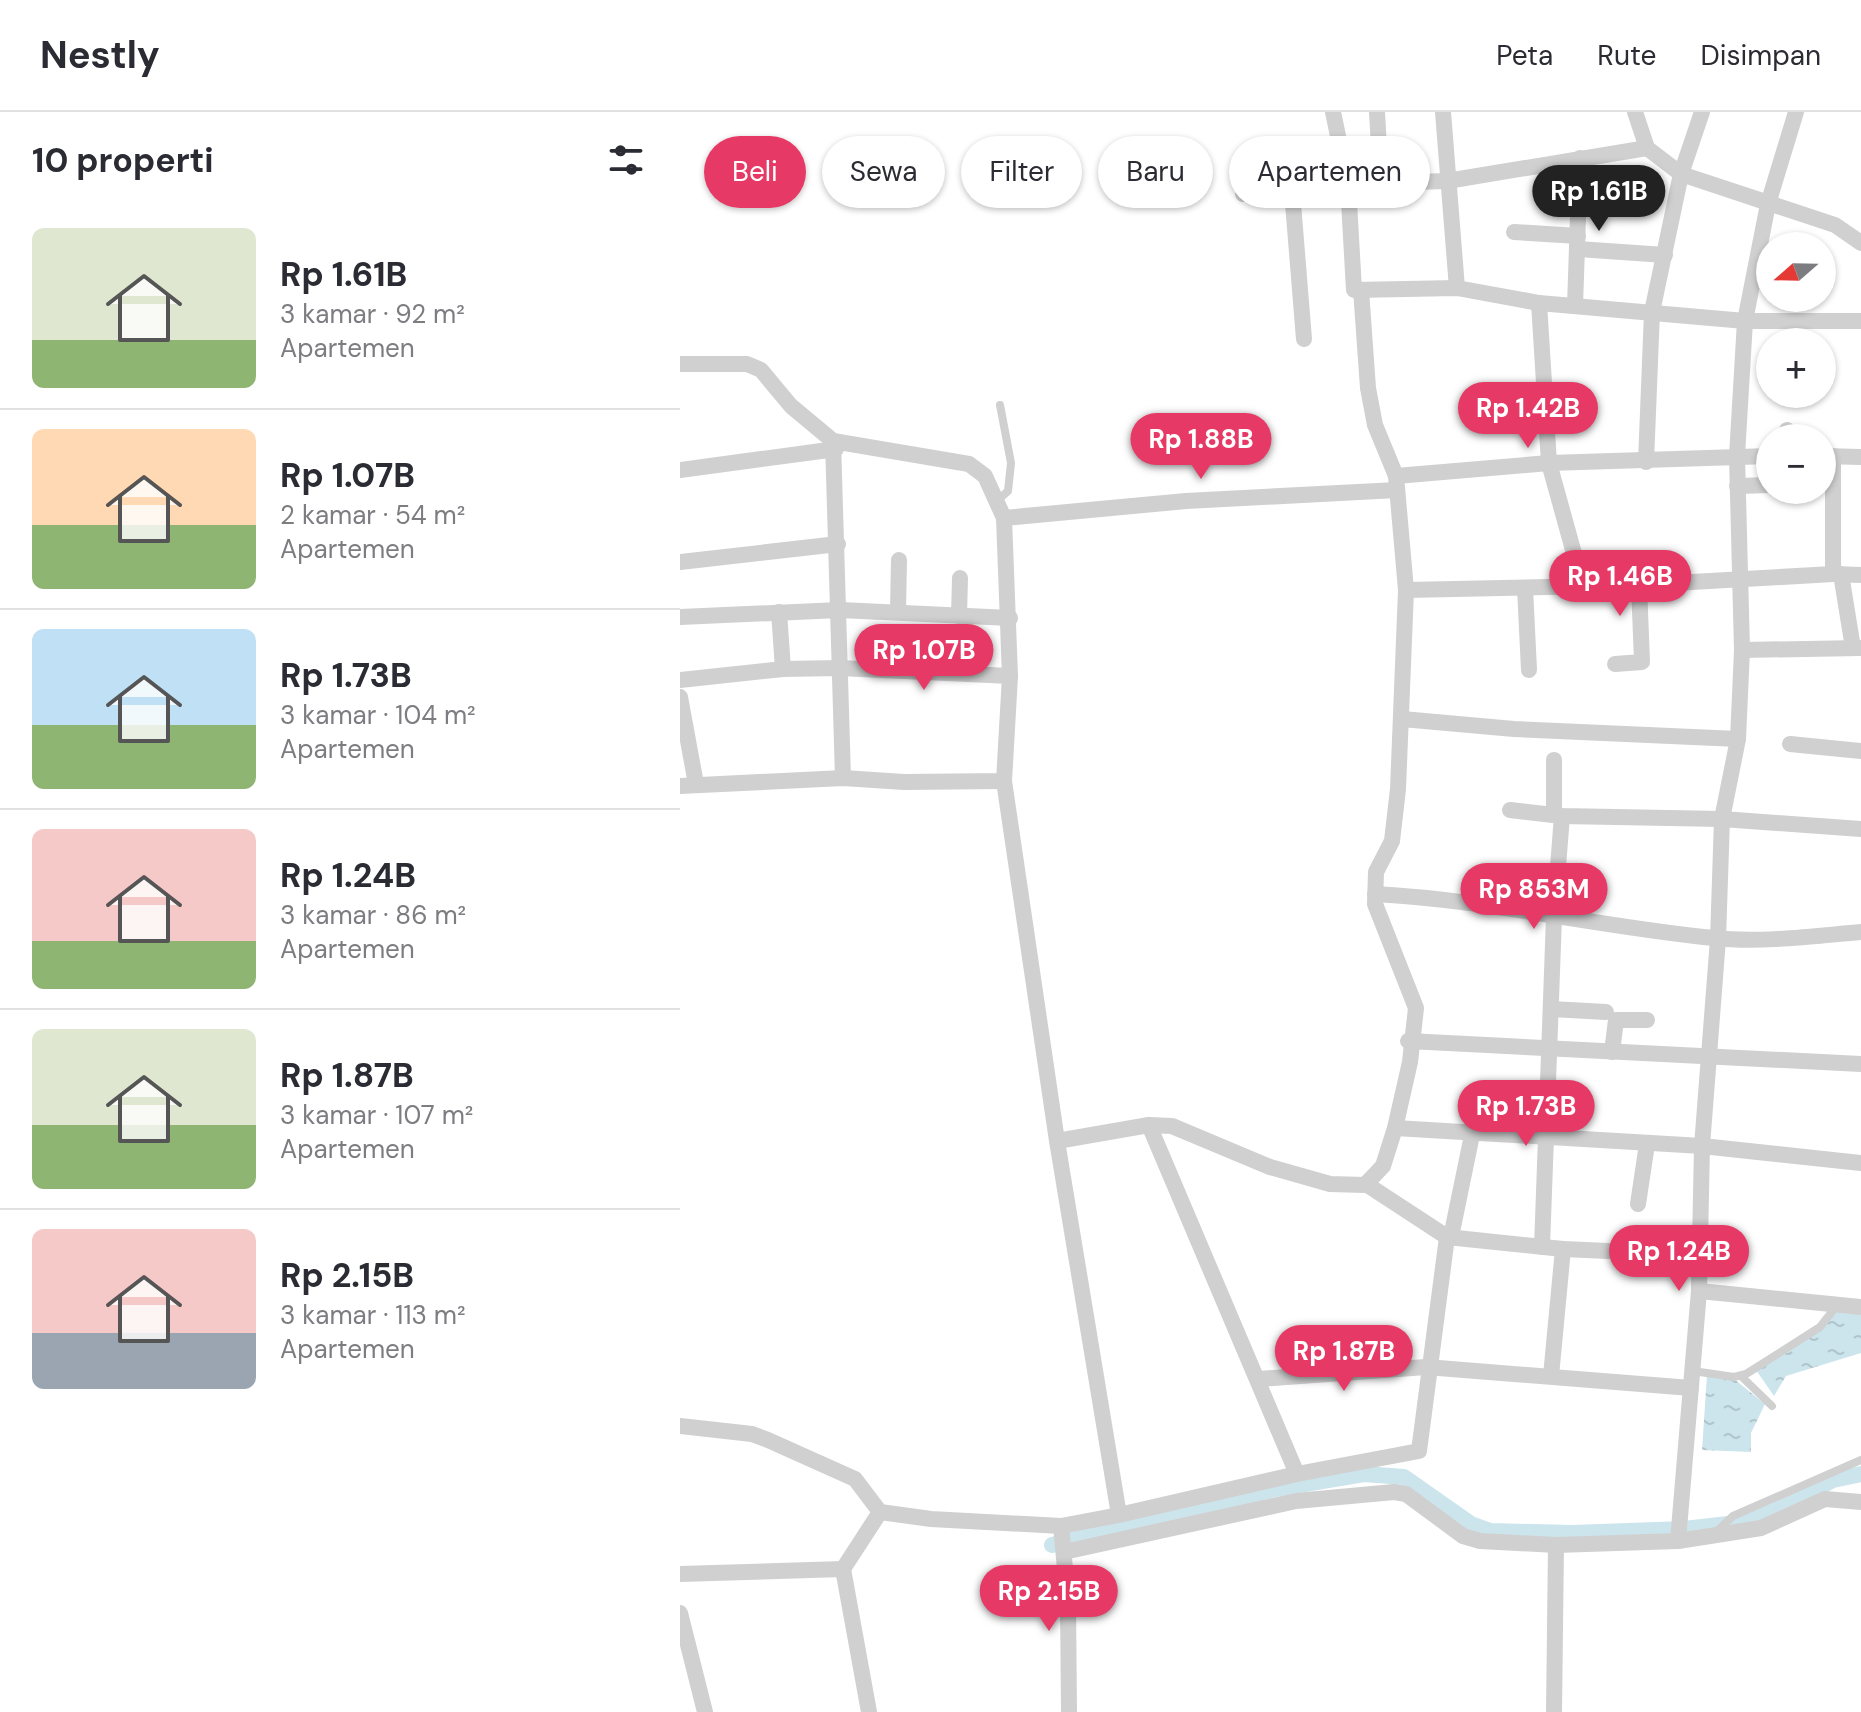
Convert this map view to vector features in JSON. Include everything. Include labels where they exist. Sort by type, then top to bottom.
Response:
[{"type":"street","points":[[1333,112],[1338,136]]},
{"type":"street","points":[[1377,112],[1378,136]]},
{"type":"street","points":[[1443,112],[1457,288]]},
{"type":"street","points":[[1635,112],[1647,148],[1681,174],[1835,225],[1861,243]]},
{"type":"street","points":[[1646,462],[1652,312],[1681,174],[1702,112]]},
{"type":"street","points":[[1678,1541],[1699,1291],[1702,1146],[1718,939],[1722,819],[1738,739],[1742,650],[1737,456],[1745,321],[1768,204],[1796,112]]},
{"type":"street","points":[[1430,182],[1647,148]]},
{"type":"street","points":[[1575,306],[1580,158]]},
{"type":"street","points":[[1293,208],[1304,339]]},
{"type":"street","points":[[1349,208],[1354,290],[1457,288],[1539,303],[1745,321],[1861,321]]},
{"type":"street","points":[[1514,232],[1665,255]]},
{"type":"street","points":[[1361,290],[1372,414],[1396,483],[1406,590],[1402,719],[1392,841],[1378,863],[1375,894],[1386,939],[1415,1001],[1395,1128],[1383,1166],[1366,1184]]},
{"type":"street","points":[[1539,303],[1549,463],[1583,586]]},
{"type":"street","points":[[680,364],[747,364],[761,370],[791,406],[834,445],[843,778]]},
{"type":"street","points":[[680,470],[834,445],[969,464],[985,476],[998,500],[1004,518],[1010,618],[1004,781],[1057,1141],[1119,1515]]},
{"type":"street","points":[[1004,518],[1396,483],[1549,463],[1756,456]]},
{"type":"street","points":[[1836,456],[1861,457]]},
{"type":"street","points":[[1737,486],[1756,485]]},
{"type":"street","points":[[1742,650],[1857,648],[1837,574],[1832,504]]},
{"type":"street","points":[[680,562],[838,544]]},
{"type":"street","points":[[898,611],[899,560]]},
{"type":"street","points":[[1406,590],[1639,585],[1740,578],[1861,575]]},
{"type":"street","points":[[959,616],[960,578]]},
{"type":"street","points":[[1615,664],[1642,662],[1639,585]]},
{"type":"street","points":[[1525,588],[1529,670]]},
{"type":"street","points":[[680,617],[840,610],[1010,618]]},
{"type":"street","points":[[779,612],[783,669]]},
{"type":"street","points":[[680,680],[783,669],[840,668],[1010,676]]},
{"type":"street","points":[[680,697],[688,785],[843,778],[904,782],[1004,781]]},
{"type":"street","points":[[1402,719],[1514,729],[1738,739]]},
{"type":"street","points":[[1790,744],[1861,751]]},
{"type":"street","points":[[1542,1247],[1558,815],[1554,760]]},
{"type":"street","points":[[1510,810],[1558,815],[1722,819],[1861,829]]},
{"type":"street","points":[[1375,894],[1462,901],[1718,939],[1861,932]]},
{"type":"street","points":[[1551,1009],[1606,1012]]},
{"type":"street","points":[[1612,1052],[1616,1020],[1647,1020]]},
{"type":"street","points":[[1411,1041],[1861,1064]]},
{"type":"street","points":[[1057,1141],[1149,1125],[1183,1129],[1243,1157],[1320,1181],[1366,1184],[1449,1237],[1563,1249],[1698,1255]]},
{"type":"street","points":[[1149,1125],[1297,1474]]},
{"type":"street","points":[[1395,1128],[1472,1135],[1702,1146],[1861,1163]]},
{"type":"street","points":[[680,1426],[752,1434],[768,1440],[855,1479],[880,1512],[931,1519],[1061,1526],[1297,1474],[1419,1451],[1428,1367],[1449,1237],[1472,1135]]},
{"type":"street","points":[[1638,1204],[1647,1144]]},
{"type":"street","points":[[1551,1376],[1563,1249]]},
{"type":"street","points":[[1699,1291],[1861,1307]]},
{"type":"street","points":[[1259,1379],[1428,1367],[1551,1376],[1692,1379]]},
{"type":"street","points":[[1064,1552],[1296,1501],[1394,1492],[1416,1499],[1452,1528],[1473,1539],[1556,1545],[1712,1537],[1778,1522],[1825,1499],[1861,1502]]},
{"type":"street","points":[[869,1712],[843,1569],[880,1512]]},
{"type":"street","points":[[1061,1526],[1069,1712]]},
{"type":"street","points":[[1554,1712],[1556,1545]]},
{"type":"street","points":[[680,1574],[843,1569]]},
{"type":"street","points":[[680,1613],[705,1712]]},
{"type":"lane","points":[[998,500],[1008,491],[1011,464],[1000,405]]},
{"type":"lane","points":[[1692,1379],[1741,1376],[1820,1327],[1838,1304]]},
{"type":"lane","points":[[1741,1376],[1772,1406]]},
{"type":"lane","points":[[1712,1537],[1733,1516],[1861,1460]]},
{"type":"water","points":[[1836,1309],[1861,1309],[1861,1353],[1786,1376],[1774,1396],[1756,1370],[1825,1325]]},
{"type":"water","points":[[1707,1375],[1734,1379],[1765,1404],[1751,1433],[1751,1452],[1702,1450]]},
{"type":"waterway","points":[[1052,1545],[1275,1489],[1364,1474],[1404,1477],[1471,1524],[1490,1531],[1572,1533],[1684,1529],[1737,1523],[1774,1511],[1833,1480],[1861,1474]]}]
